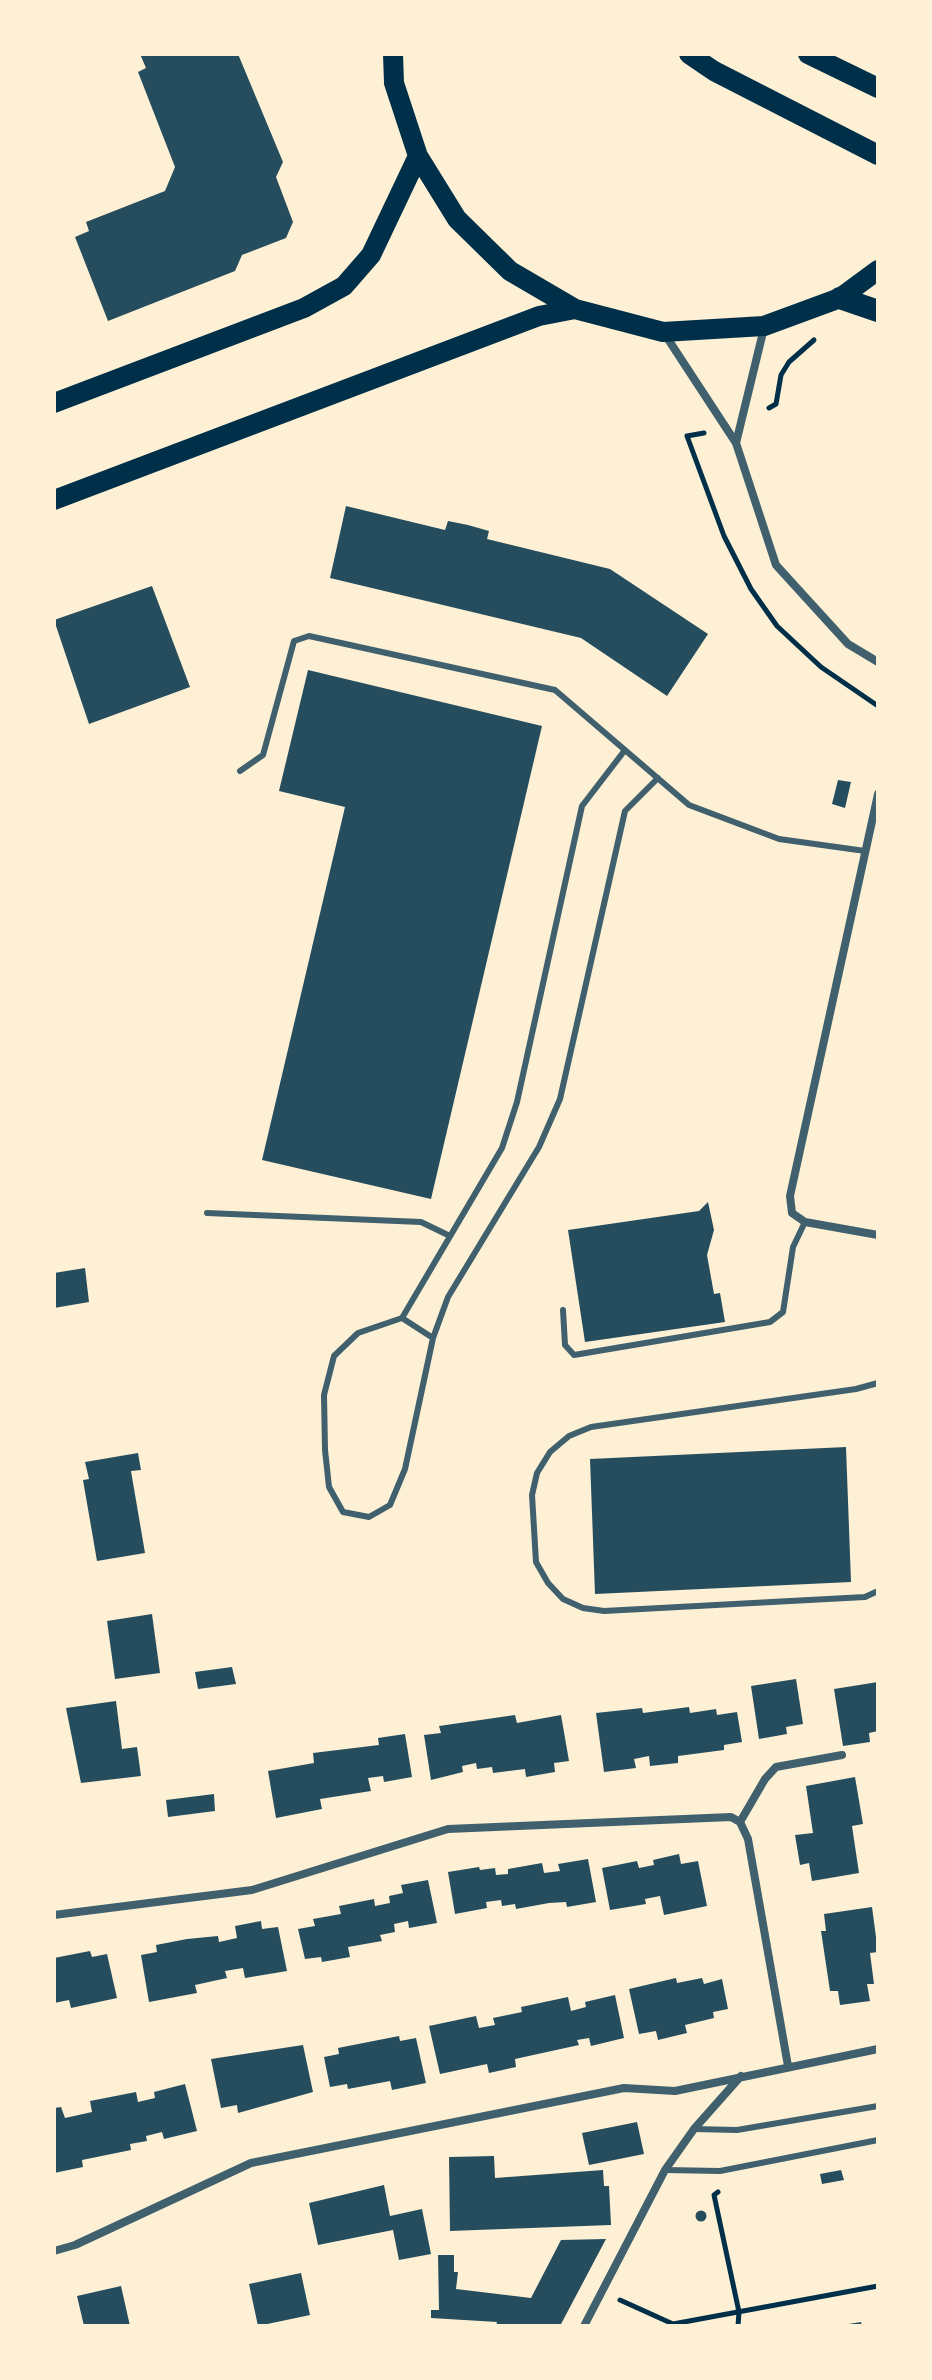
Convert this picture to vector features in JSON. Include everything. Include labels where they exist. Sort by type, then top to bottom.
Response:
[{"type":"highway","points":[[840,298],[878,311]]},
{"type":"main road","points":[[393,54],[394,83],[418,156],[457,219],[510,271],[575,309],[663,332],[764,326],[840,298],[878,270]]},
{"type":"main road","points":[[689,54],[714,71],[874,154]]},
{"type":"main road","points":[[808,54],[878,88]]},
{"type":"main road","points":[[54,403],[304,308],[344,286],[371,255],[418,156]]},
{"type":"main road","points":[[54,500],[539,316],[575,309]]},
{"type":"street","points":[[736,443],[764,326]]},
{"type":"street","points":[[663,332],[736,443],[776,565],[848,644],[878,662]]},
{"type":"street","points":[[878,794],[790,1196],[792,1213],[805,1222],[878,1235]]},
{"type":"street","points":[[740,1822],[765,1779],[776,1767],[842,1755]]},
{"type":"street","points":[[54,1915],[252,1890],[448,1829],[719,1815],[740,1822],[748,1839],[788,2066]]},
{"type":"street","points":[[54,2251],[75,2245],[251,2163],[624,2088],[675,2091],[878,2049]]},
{"type":"street","points":[[584,2326],[665,2170],[694,2129],[742,2076]]},
{"type":"lane","points":[[240,771],[263,755],[294,641],[309,636],[555,690],[689,805],[779,839],[865,851]]},
{"type":"lane","points":[[625,750],[582,806],[517,1102],[502,1148],[402,1318],[358,1333],[334,1356],[324,1395],[325,1450],[329,1487],[343,1512],[369,1517],[390,1505],[405,1469],[433,1338],[448,1297],[539,1147],[560,1099],[625,811],[658,778]]},
{"type":"lane","points":[[207,1213],[421,1222],[450,1236]]},
{"type":"lane","points":[[563,1310],[565,1345],[574,1355],[770,1322],[783,1312],[793,1247],[805,1222]]},
{"type":"lane","points":[[402,1318],[433,1338]]},
{"type":"lane","points":[[878,1383],[591,1427],[569,1436],[550,1452],[537,1473],[532,1495],[536,1562],[548,1583],[563,1599],[583,1608],[604,1611],[865,1597],[878,1591]]},
{"type":"lane","points":[[694,2129],[737,2130],[878,2106]]},
{"type":"lane","points":[[665,2170],[720,2171],[878,2140]]},
{"type":"path","points":[[776,404],[781,375],[789,362],[813,341],[828,336]]},
{"type":"path","points":[[722,2188],[714,2195],[739,2312],[738,2326]]},
{"type":"path","points":[[612,2296],[673,2324],[878,2286]]},
{"type":"building","points":[[140,54],[238,54],[283,162],[276,177],[293,222],[286,238],[242,255],[235,271],[108,321],[75,237],[89,231],[86,222],[165,191],[175,167],[138,72],[146,68]]},
{"type":"building","points":[[346,506],[445,530],[448,521],[468,525],[489,531],[487,539],[610,569],[708,634],[667,696],[581,638],[330,578]]},
{"type":"building","points":[[152,586],[190,687],[89,724],[54,620]]},
{"type":"building","points":[[308,670],[542,726],[431,1199],[262,1160],[345,807],[279,791]]},
{"type":"building","points":[[838,780],[851,782],[845,808],[832,804]]},
{"type":"building","points":[[708,1202],[714,1230],[707,1255],[714,1294],[720,1293],[725,1322],[585,1342],[568,1230],[699,1211]]},
{"type":"building","points":[[85,1268],[89,1302],[54,1308],[54,1273]]},
{"type":"building","points":[[846,1447],[851,1582],[595,1594],[590,1459]]},
{"type":"building","points":[[138,1453],[141,1470],[131,1471],[145,1553],[97,1561],[83,1480],[89,1479],[85,1462]]},
{"type":"building","points":[[152,1614],[160,1673],[115,1679],[107,1621]]},
{"type":"building","points":[[232,1667],[236,1684],[198,1689],[195,1672]]},
{"type":"building","points":[[796,1679],[803,1724],[786,1727],[787,1734],[759,1739],[751,1686]]},
{"type":"building","points":[[878,1682],[878,1731],[869,1733],[870,1742],[843,1746],[834,1689]]},
{"type":"building","points":[[116,1701],[122,1749],[137,1747],[141,1776],[81,1783],[66,1708]]},
{"type":"building","points":[[689,1707],[690,1713],[716,1709],[717,1715],[737,1712],[742,1742],[724,1745],[724,1750],[678,1756],[678,1763],[650,1766],[649,1756],[634,1759],[636,1768],[604,1772],[596,1713],[642,1708],[643,1713]]},
{"type":"building","points":[[515,1715],[517,1723],[561,1715],[569,1761],[554,1763],[555,1772],[526,1777],[525,1769],[493,1773],[492,1767],[477,1769],[476,1763],[462,1766],[463,1772],[431,1780],[424,1735],[441,1733],[439,1726]]},
{"type":"building","points":[[405,1734],[412,1777],[384,1782],[383,1776],[368,1778],[371,1791],[320,1799],[322,1809],[276,1818],[268,1771],[314,1763],[313,1753],[379,1745],[378,1738]]},
{"type":"building","points":[[855,1777],[863,1824],[852,1826],[859,1873],[812,1881],[809,1863],[800,1865],[795,1835],[813,1833],[806,1786]]},
{"type":"building","points":[[214,1794],[215,1811],[168,1817],[166,1800]]},
{"type":"building","points":[[679,1854],[681,1864],[698,1861],[707,1906],[664,1915],[660,1896],[645,1899],[646,1904],[610,1910],[602,1868],[637,1861],[639,1868],[654,1865],[653,1860]]},
{"type":"building","points":[[588,1859],[596,1902],[567,1907],[566,1902],[549,1903],[516,1909],[515,1904],[502,1906],[501,1900],[486,1902],[487,1908],[455,1914],[448,1872],[479,1867],[480,1870],[495,1868],[496,1875],[508,1874],[508,1869],[542,1863],[544,1873],[560,1871],[558,1864]]},
{"type":"building","points":[[428,1880],[437,1923],[409,1928],[408,1921],[394,1924],[395,1932],[380,1935],[382,1941],[348,1947],[350,1957],[322,1962],[321,1957],[305,1959],[298,1929],[315,1926],[313,1919],[341,1914],[339,1906],[374,1899],[375,1906],[390,1903],[389,1896],[403,1893],[401,1885]]},
{"type":"building","points":[[872,1907],[878,1952],[870,1953],[874,1984],[867,1984],[870,2001],[840,2005],[838,1991],[830,1991],[821,1931],[826,1931],[824,1914]]},
{"type":"building","points":[[261,1921],[262,1929],[278,1927],[287,1971],[245,1978],[243,1968],[225,1971],[227,1978],[195,1985],[197,1993],[149,2002],[141,1955],[157,1952],[156,1945],[187,1939],[218,1936],[219,1942],[237,1938],[235,1926]]},
{"type":"building","points":[[90,1951],[92,1957],[107,1954],[117,1998],[71,2008],[69,2000],[54,2003],[54,1958]]},
{"type":"building","points":[[676,1978],[677,1983],[702,1978],[704,1984],[722,1979],[728,2009],[713,2012],[714,2018],[685,2025],[687,2033],[658,2040],[656,2031],[639,2034],[629,1989]]},
{"type":"building","points":[[615,1995],[624,2038],[591,2046],[589,2038],[577,2040],[579,2045],[515,2059],[516,2067],[489,2073],[487,2064],[440,2074],[429,2026],[476,2016],[479,2028],[495,2025],[493,2018],[522,2012],[521,2007],[568,1997],[571,2011],[586,2007],[585,2002]]},
{"type":"building","points":[[399,2036],[400,2041],[416,2038],[426,2083],[392,2090],[390,2081],[348,2089],[347,2084],[330,2087],[324,2057],[339,2054],[338,2048]]},
{"type":"building","points":[[303,2045],[313,2092],[238,2113],[237,2105],[221,2108],[211,2059]]},
{"type":"building","points":[[185,2084],[197,2131],[164,2139],[162,2132],[146,2136],[147,2141],[130,2144],[131,2150],[82,2160],[83,2167],[54,2173],[54,2108],[61,2107],[65,2118],[92,2112],[90,2101],[136,2092],[138,2102],[155,2098],[154,2092]]},
{"type":"building","points":[[637,2122],[644,2154],[589,2165],[582,2133]]},
{"type":"building","points":[[494,2156],[495,2178],[603,2170],[604,2186],[609,2186],[611,2225],[450,2231],[449,2157]]},
{"type":"building","points":[[841,2170],[844,2180],[822,2184],[820,2174]]},
{"type":"building","points":[[384,2185],[390,2216],[422,2209],[431,2254],[399,2260],[393,2230],[318,2245],[309,2203]]},
{"type":"building","points":[[701,2211],[706,2216],[701,2221],[696,2216]]},
{"type":"building","points":[[606,2239],[560,2326],[496,2326],[497,2322],[431,2318],[431,2310],[439,2310],[438,2255],[454,2255],[454,2272],[458,2272],[456,2289],[531,2298],[561,2240]]},
{"type":"building","points":[[301,2273],[310,2315],[258,2326],[249,2284]]},
{"type":"building","points":[[121,2286],[130,2326],[84,2326],[77,2296]]},
{"type":"building","points":[[861,2322],[862,2326],[842,2326],[842,2325]]}]
